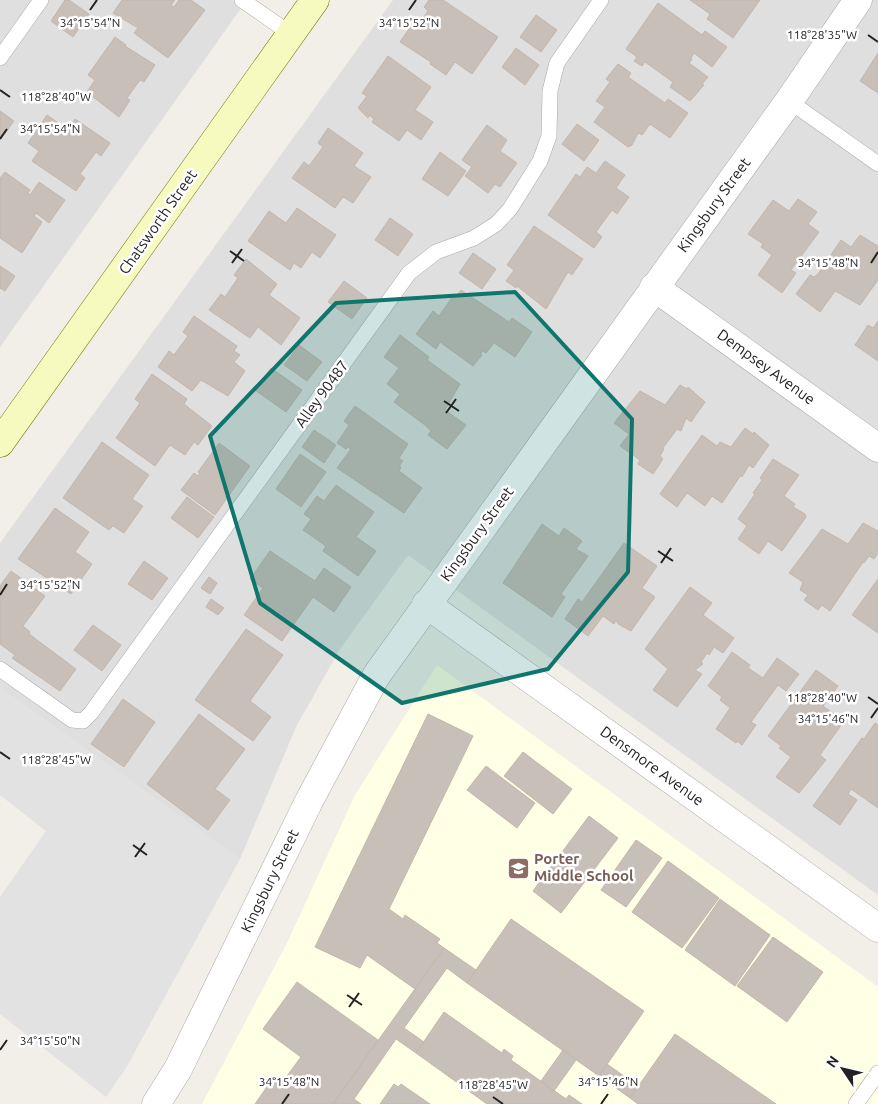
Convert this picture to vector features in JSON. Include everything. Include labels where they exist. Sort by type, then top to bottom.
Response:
[{"type":"main road","name":"Chatsworth Street","points":[[0,443],[316,0]]},
{"type":"street","name":"Kingsbury Street","points":[[156,1104],[178,1069],[309,801],[376,676],[789,101],[858,0]]},
{"type":"street","name":"Dempsey Avenue","points":[[654,287],[878,448]]},
{"type":"street","name":"Densmore Avenue","points":[[426,604],[878,928]]},
{"type":"lane","points":[[0,58],[41,0]]},
{"type":"lane","points":[[242,0],[291,34]]},
{"type":"lane","name":"Alley 90487","points":[[0,668],[72,720],[83,721],[91,713],[409,273],[436,252],[474,238],[496,224],[510,209],[536,169],[549,136],[550,91],[557,63],[601,0]]},
{"type":"lane","points":[[789,101],[878,164]]},
{"type":"lane","points":[[856,1104],[878,1073]]},
{"type":"highlighted area","points":[[515,292],[632,419],[628,572],[548,669],[402,703],[260,603],[210,436],[336,303]]},
{"type":"shaded area","points":[[0,0],[247,0],[0,347]]},
{"type":"shaded area","points":[[393,0],[878,0],[878,895],[408,555],[340,649],[296,727],[240,859],[0,688],[0,543]]},
{"type":"shaded area","name":"Porter Middle School","points":[[437,665],[878,987],[878,1104],[202,1104],[288,941],[355,795]]},
{"type":"shaded area","points":[[0,688],[240,859],[126,1068],[106,1097],[0,1014],[0,897],[46,831],[0,795]]},
{"type":"building","points":[[65,0],[69,0],[89,14],[73,37],[51,21]]},
{"type":"building","points":[[122,0],[175,0],[171,5],[174,7],[179,0],[191,0],[205,10],[168,58],[134,33],[138,28],[113,13]]},
{"type":"building","points":[[429,0],[443,0],[498,37],[472,74],[455,62],[446,75],[430,64],[431,62],[400,42],[411,26],[415,29],[428,11],[424,7]]},
{"type":"building","points":[[690,0],[760,0],[733,38],[707,19],[710,14]]},
{"type":"building","points":[[658,3],[702,35],[705,31],[727,47],[712,67],[694,53],[689,63],[708,77],[702,84],[704,85],[690,101],[670,87],[673,82],[645,62],[642,66],[634,61],[637,57],[626,49]]},
{"type":"building","points":[[536,15],[557,30],[541,52],[520,37]]},
{"type":"building","points":[[115,37],[125,46],[155,65],[144,82],[140,80],[127,98],[130,100],[119,117],[87,92],[95,80],[88,75]]},
{"type":"building","points":[[516,48],[539,65],[525,85],[502,67]]},
{"type":"building","points":[[878,53],[878,93],[860,81]]},
{"type":"building","points":[[388,56],[431,87],[415,110],[433,122],[421,140],[407,130],[399,141],[372,122],[374,119],[369,115],[368,118],[358,108],[367,96],[362,93]]},
{"type":"building","points":[[618,64],[631,73],[628,77],[665,103],[668,99],[688,113],[670,138],[650,124],[642,135],[639,133],[632,145],[628,147],[594,122],[605,107],[596,101],[610,82],[606,79]]},
{"type":"building","points":[[0,111],[14,121],[0,140]]},
{"type":"building","points":[[47,115],[68,130],[75,119],[110,143],[101,156],[96,152],[80,174],[85,178],[76,191],[32,161],[39,151],[28,143]]},
{"type":"building","points":[[577,124],[599,140],[584,161],[562,144]]},
{"type":"building","points":[[487,125],[507,140],[500,151],[517,163],[500,187],[495,184],[488,193],[465,176],[472,167],[462,160]]},
{"type":"building","points":[[328,128],[363,153],[354,166],[371,177],[353,203],[343,197],[335,208],[292,178],[304,162],[309,166],[323,147],[318,143]]},
{"type":"building","points":[[440,152],[466,171],[448,196],[422,179]]},
{"type":"building","points":[[605,161],[625,175],[616,188],[629,197],[617,214],[612,210],[596,232],[602,237],[594,248],[548,215],[576,174],[580,177],[587,167],[596,173]]},
{"type":"building","points":[[5,172],[30,190],[28,193],[30,195],[39,182],[65,200],[49,223],[36,213],[34,216],[42,222],[22,253],[0,238],[0,178]]},
{"type":"building","points":[[798,199],[817,212],[808,224],[819,232],[791,270],[796,273],[782,293],[758,275],[772,255],[761,247],[763,244],[748,234],[773,200],[789,211]]},
{"type":"building","points":[[297,208],[336,235],[320,258],[312,252],[301,268],[294,263],[290,270],[248,241],[269,211],[286,223]]},
{"type":"building","points":[[390,218],[413,234],[398,256],[375,240]]},
{"type":"building","points":[[534,226],[583,259],[572,275],[568,272],[546,309],[517,286],[516,288],[506,281],[514,270],[507,265]]},
{"type":"building","points":[[860,235],[878,246],[878,280],[860,305],[835,291],[820,312],[796,294],[810,275],[814,277],[818,274],[841,240],[851,247]]},
{"type":"building","points":[[473,253],[496,269],[482,289],[459,273]]},
{"type":"building","points":[[246,259],[277,284],[269,295],[300,318],[281,345],[258,327],[250,338],[209,310],[221,294],[225,297],[238,278],[234,275]]},
{"type":"building","points":[[0,266],[15,276],[5,291],[0,288]]},
{"type":"building","points":[[344,281],[367,298],[352,319],[328,302]]},
{"type":"building","points":[[461,290],[509,322],[512,318],[532,332],[515,357],[494,343],[486,353],[483,351],[480,354],[482,355],[473,366],[440,342],[436,349],[416,334],[433,311],[439,316],[453,296],[455,298]]},
{"type":"building","points":[[194,316],[237,346],[234,351],[240,355],[234,362],[245,371],[228,396],[201,380],[192,391],[158,367],[169,351],[174,355],[188,336],[183,332]]},
{"type":"building","points":[[878,321],[878,361],[855,345],[868,325],[873,328]]},
{"type":"building","points":[[400,335],[429,357],[427,360],[460,384],[445,410],[466,425],[447,449],[428,435],[431,431],[425,425],[394,402],[400,394],[387,384],[399,368],[384,357]]},
{"type":"building","points":[[299,345],[322,362],[307,381],[284,365]]},
{"type":"building","points":[[271,368],[302,390],[286,412],[255,390]]},
{"type":"building","points":[[152,374],[187,399],[184,404],[212,426],[198,445],[194,442],[185,455],[170,445],[155,466],[116,438],[140,403],[135,399]]},
{"type":"building","points":[[680,385],[687,389],[688,387],[705,402],[691,422],[686,418],[681,431],[677,429],[663,448],[660,456],[663,459],[653,474],[638,464],[640,460],[620,446],[629,434],[614,423],[640,391],[665,405]]},
{"type":"building","points":[[355,406],[408,444],[399,458],[403,461],[399,466],[401,467],[399,471],[422,488],[404,513],[337,468],[351,449],[348,447],[346,449],[337,443],[349,425],[344,421]]},
{"type":"building","points":[[745,428],[753,434],[754,432],[769,445],[753,468],[749,465],[722,503],[712,496],[705,506],[687,493],[677,507],[660,494],[702,435],[717,446],[720,442],[731,447]]},
{"type":"building","points":[[314,430],[336,445],[324,463],[302,447]]},
{"type":"building","points":[[102,442],[149,475],[132,499],[143,506],[124,533],[113,526],[109,530],[63,498]]},
{"type":"building","points":[[219,443],[250,466],[215,515],[181,490],[194,473],[198,476],[200,473],[198,472]]},
{"type":"building","points":[[300,454],[326,472],[301,507],[276,489]]},
{"type":"building","points":[[773,459],[799,475],[784,496],[795,504],[793,507],[805,514],[806,517],[782,551],[768,541],[759,554],[738,539],[747,526],[738,519],[755,494],[753,493],[762,480],[760,478]]},
{"type":"building","points":[[336,485],[374,512],[356,537],[376,551],[358,576],[323,551],[326,546],[303,530],[311,519],[304,514],[317,496],[324,501]]},
{"type":"building","points":[[187,497],[214,517],[198,538],[171,518]]},
{"type":"building","points":[[55,508],[89,532],[75,552],[92,564],[71,594],[18,559]]},
{"type":"building","points":[[863,523],[878,531],[878,553],[874,559],[869,556],[863,562],[830,611],[822,605],[818,610],[804,600],[808,595],[800,590],[803,582],[789,573],[822,529],[848,544]]},
{"type":"building","points":[[542,524],[559,536],[564,528],[582,541],[576,549],[588,556],[561,594],[565,597],[552,617],[503,583]]},
{"type":"building","points":[[624,543],[657,566],[642,588],[655,597],[631,631],[618,624],[616,620],[614,624],[603,616],[588,636],[565,619],[578,599],[582,602]]},
{"type":"building","points":[[270,551],[315,581],[324,568],[351,587],[334,612],[313,597],[282,641],[244,615],[263,588],[250,579]]},
{"type":"building","points":[[144,561],[168,578],[152,600],[128,584]]},
{"type":"building","points":[[11,571],[45,596],[23,626],[30,632],[29,634],[76,669],[60,691],[12,658],[15,655],[0,644],[0,586]]},
{"type":"building","points":[[209,577],[217,583],[210,594],[201,588]]},
{"type":"building","points":[[878,579],[878,633],[852,615]]},
{"type":"building","points":[[690,587],[712,603],[703,615],[734,638],[723,653],[714,647],[709,655],[707,653],[701,662],[703,664],[695,670],[702,674],[677,707],[653,690],[668,669],[645,649]]},
{"type":"building","points":[[211,599],[224,608],[218,615],[206,607]]},
{"type":"building","points":[[93,625],[121,645],[102,671],[74,650]]},
{"type":"building","points":[[246,629],[283,655],[250,701],[271,717],[253,741],[195,700]]},
{"type":"building","points":[[732,652],[750,665],[748,668],[763,678],[777,658],[799,674],[786,691],[778,685],[751,722],[756,725],[742,745],[716,729],[730,708],[720,700],[722,697],[708,686]]},
{"type":"building","points":[[816,670],[838,686],[823,706],[844,721],[820,755],[826,760],[799,793],[776,777],[791,757],[768,736]]},
{"type":"building","points":[[123,699],[155,722],[124,767],[91,744]]},
{"type":"building","points":[[199,714],[245,749],[215,789],[230,800],[208,830],[147,784]]},
{"type":"building","points":[[428,714],[473,736],[389,909],[403,919],[405,915],[440,939],[437,943],[444,948],[415,989],[367,955],[360,968],[315,947]]},
{"type":"building","points":[[875,723],[878,725],[878,808],[851,789],[848,794],[857,800],[840,825],[813,806]]},
{"type":"building","points":[[523,752],[572,789],[553,814],[504,776]]},
{"type":"building","points":[[486,766],[535,803],[517,828],[467,790]]},
{"type":"building","points":[[589,816],[618,838],[561,913],[533,891]]},
{"type":"building","points":[[636,840],[662,858],[626,907],[601,890]]},
{"type":"building","points":[[668,861],[719,898],[682,948],[632,912]]},
{"type":"building","points":[[720,899],[770,935],[735,986],[685,950]]},
{"type":"building","points":[[511,919],[644,1011],[599,1076],[467,983]]},
{"type":"building","points":[[773,937],[823,972],[787,1022],[737,986]]},
{"type":"building","points":[[444,948],[476,970],[467,983],[447,968],[404,1028],[424,1042],[416,1053],[396,1039],[354,1099],[361,1104],[333,1104]]},
{"type":"building","points":[[297,982],[378,1040],[333,1104],[255,1104],[273,1078],[281,1084],[301,1057],[263,1029]]},
{"type":"building","points":[[444,1012],[502,1053],[504,1049],[513,1056],[511,1060],[566,1099],[569,1095],[582,1104],[487,1104],[416,1053]]},
{"type":"building","points":[[675,1034],[776,1104],[638,1104],[630,1098]]},
{"type":"building","points":[[563,1050],[576,1060],[554,1091],[541,1081]]},
{"type":"building","points":[[607,1064],[638,1086],[630,1098],[599,1076]]},
{"type":"building","points":[[394,1084],[398,1087],[401,1084],[430,1104],[380,1104]]},
{"type":"place","name":"Porter Middle School","points":[[518,868]]}]
